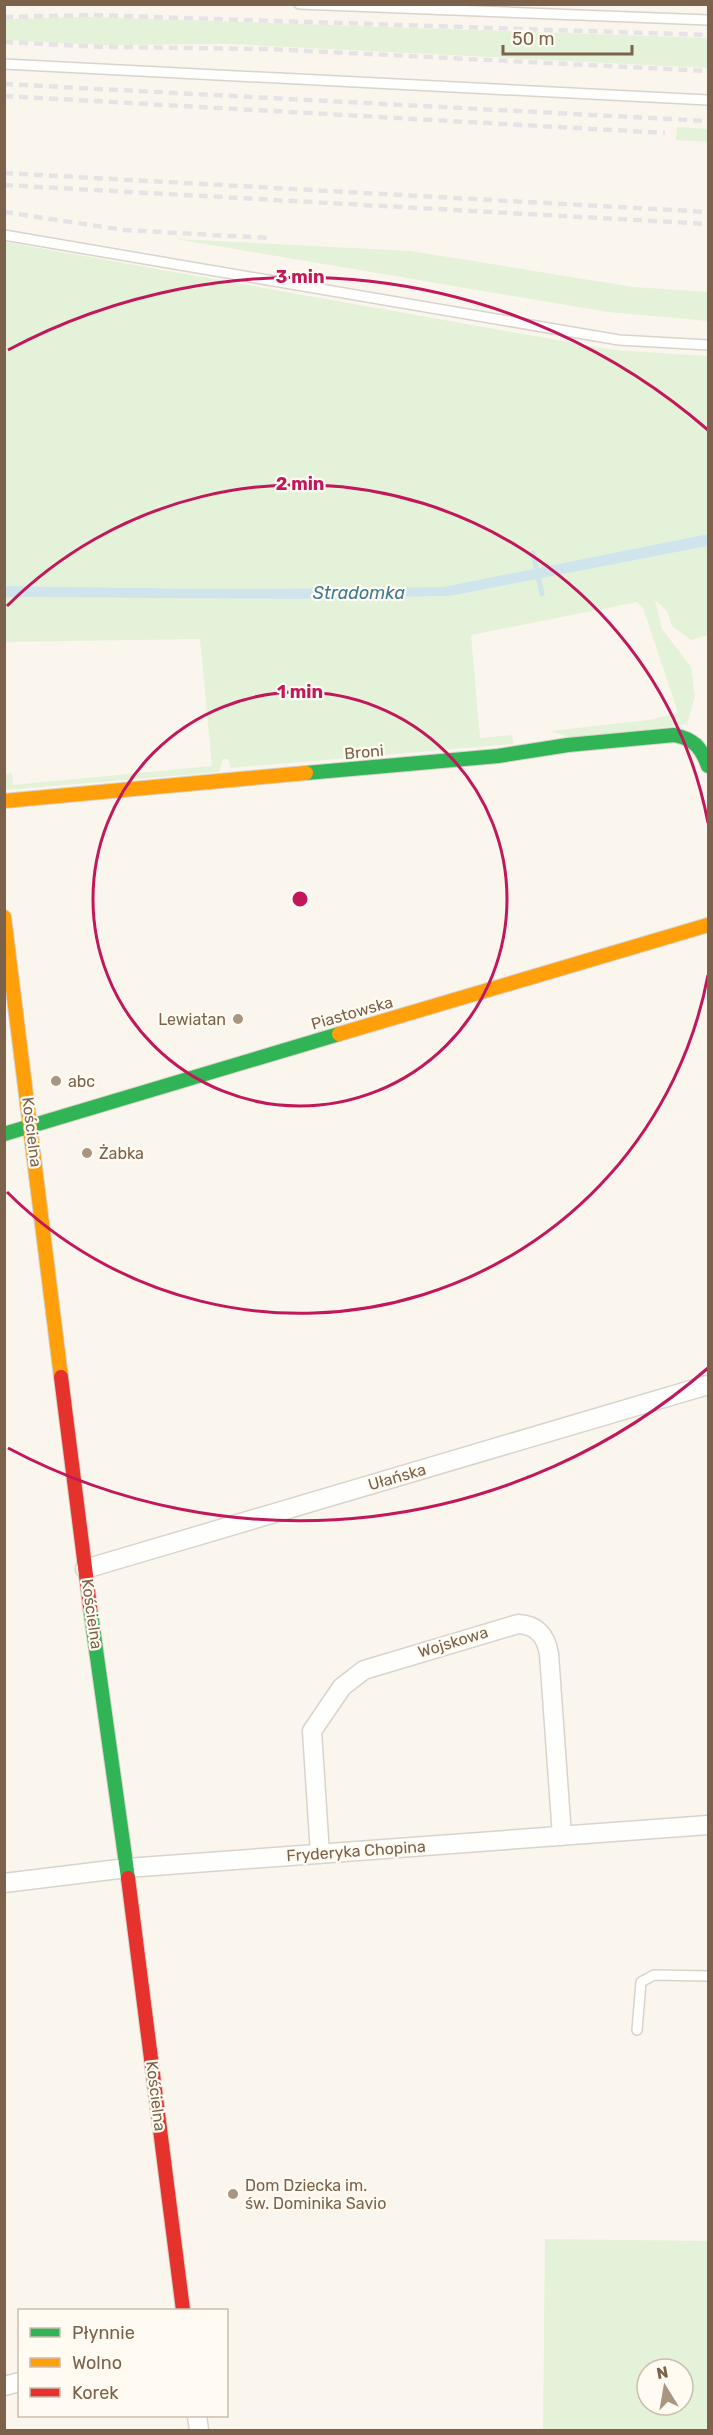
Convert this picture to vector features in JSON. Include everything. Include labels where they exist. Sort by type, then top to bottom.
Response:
[{"type":"street","name":"Broni","points":[[4,801],[486,757],[568,745],[674,735],[690,738],[698,744],[704,751],[708,766]]},
{"type":"street","name":"Kościelna","points":[[4,917],[183,2309]]},
{"type":"street","name":"Piastowska","points":[[4,1134],[708,925]]},
{"type":"street","name":"Ułańska","points":[[86,1569],[708,1385]]},
{"type":"street","name":"Wojskowa","points":[[320,1854],[312,1731],[342,1688],[352,1677],[364,1670],[518,1624],[534,1627],[547,1643],[562,1836]]},
{"type":"street","name":"Fryderyka Chopina","points":[[4,1883],[128,1868],[708,1825]]},
{"type":"lane","points":[[299,4],[708,20]]},
{"type":"lane","points":[[4,64],[708,100]]},
{"type":"lane","points":[[4,235],[619,340],[708,345]]},
{"type":"lane","points":[[637,2030],[641,1982],[646,1978],[654,1975],[708,1976]]},
{"type":"green space","points":[[91,17],[708,38],[708,68],[229,44],[105,45],[5,40],[5,19]]},
{"type":"green space","points":[[677,127],[708,129],[708,142],[676,140]]},
{"type":"green space","points":[[176,239],[411,251],[633,287],[708,292],[708,321],[608,312]]},
{"type":"green space","points":[[5,242],[613,350],[708,356],[708,534],[443,587],[214,589],[5,586]]},
{"type":"green space","points":[[708,546],[708,635],[691,640],[672,626],[667,611],[655,600],[662,629],[691,667],[695,696],[687,724],[574,739],[551,731],[649,720],[678,713],[643,608],[637,602],[471,635],[480,738],[512,735],[513,744],[231,768],[228,759],[223,759],[219,772],[5,790],[5,775],[12,773],[13,785],[212,766],[200,639],[5,642],[5,597],[299,599],[450,596]]},
{"type":"green space","points":[[545,2239],[708,2241],[708,2430],[543,2430]]},
{"type":"water","points":[[708,534],[708,546],[450,596],[299,599],[5,597],[5,586],[214,589],[443,587]]},
{"type":"waterway","name":"Stradomka","points":[[533,553],[542,594]]},
{"type":"railway","points":[[4,17],[93,15],[708,35]]},
{"type":"railway","points":[[4,42],[103,47],[267,49],[708,71]]},
{"type":"railway","points":[[4,84],[708,121]]},
{"type":"railway","points":[[4,96],[665,133]]},
{"type":"railway","points":[[4,173],[708,212]]},
{"type":"railway","points":[[4,185],[708,224]]},
{"type":"railway","points":[[4,212],[124,230],[269,238]]},
{"type":"traffic: fast","points":[[306,773],[498,756],[568,745],[674,735],[696,745],[708,766]]},
{"type":"traffic: fast","points":[[4,1134],[339,1034]]},
{"type":"traffic: fast","points":[[90,1607],[128,1878]]},
{"type":"traffic: slow","points":[[4,801],[306,773]]},
{"type":"traffic: slow","points":[[4,917],[61,1377]]},
{"type":"traffic: slow","points":[[339,1034],[708,925]]},
{"type":"traffic: jam","points":[[61,1377],[90,1607]]},
{"type":"traffic: jam","points":[[128,1878],[183,2309]]},
{"type":"place","name":"Lewiatan","points":[[238,1019]]},
{"type":"place","name":"abc","points":[[56,1081]]},
{"type":"place","name":"Żabka","points":[[87,1153]]},
{"type":"place","name":"Dom Dziecka im. św. Dominika Savio","points":[[233,2194]]}]
